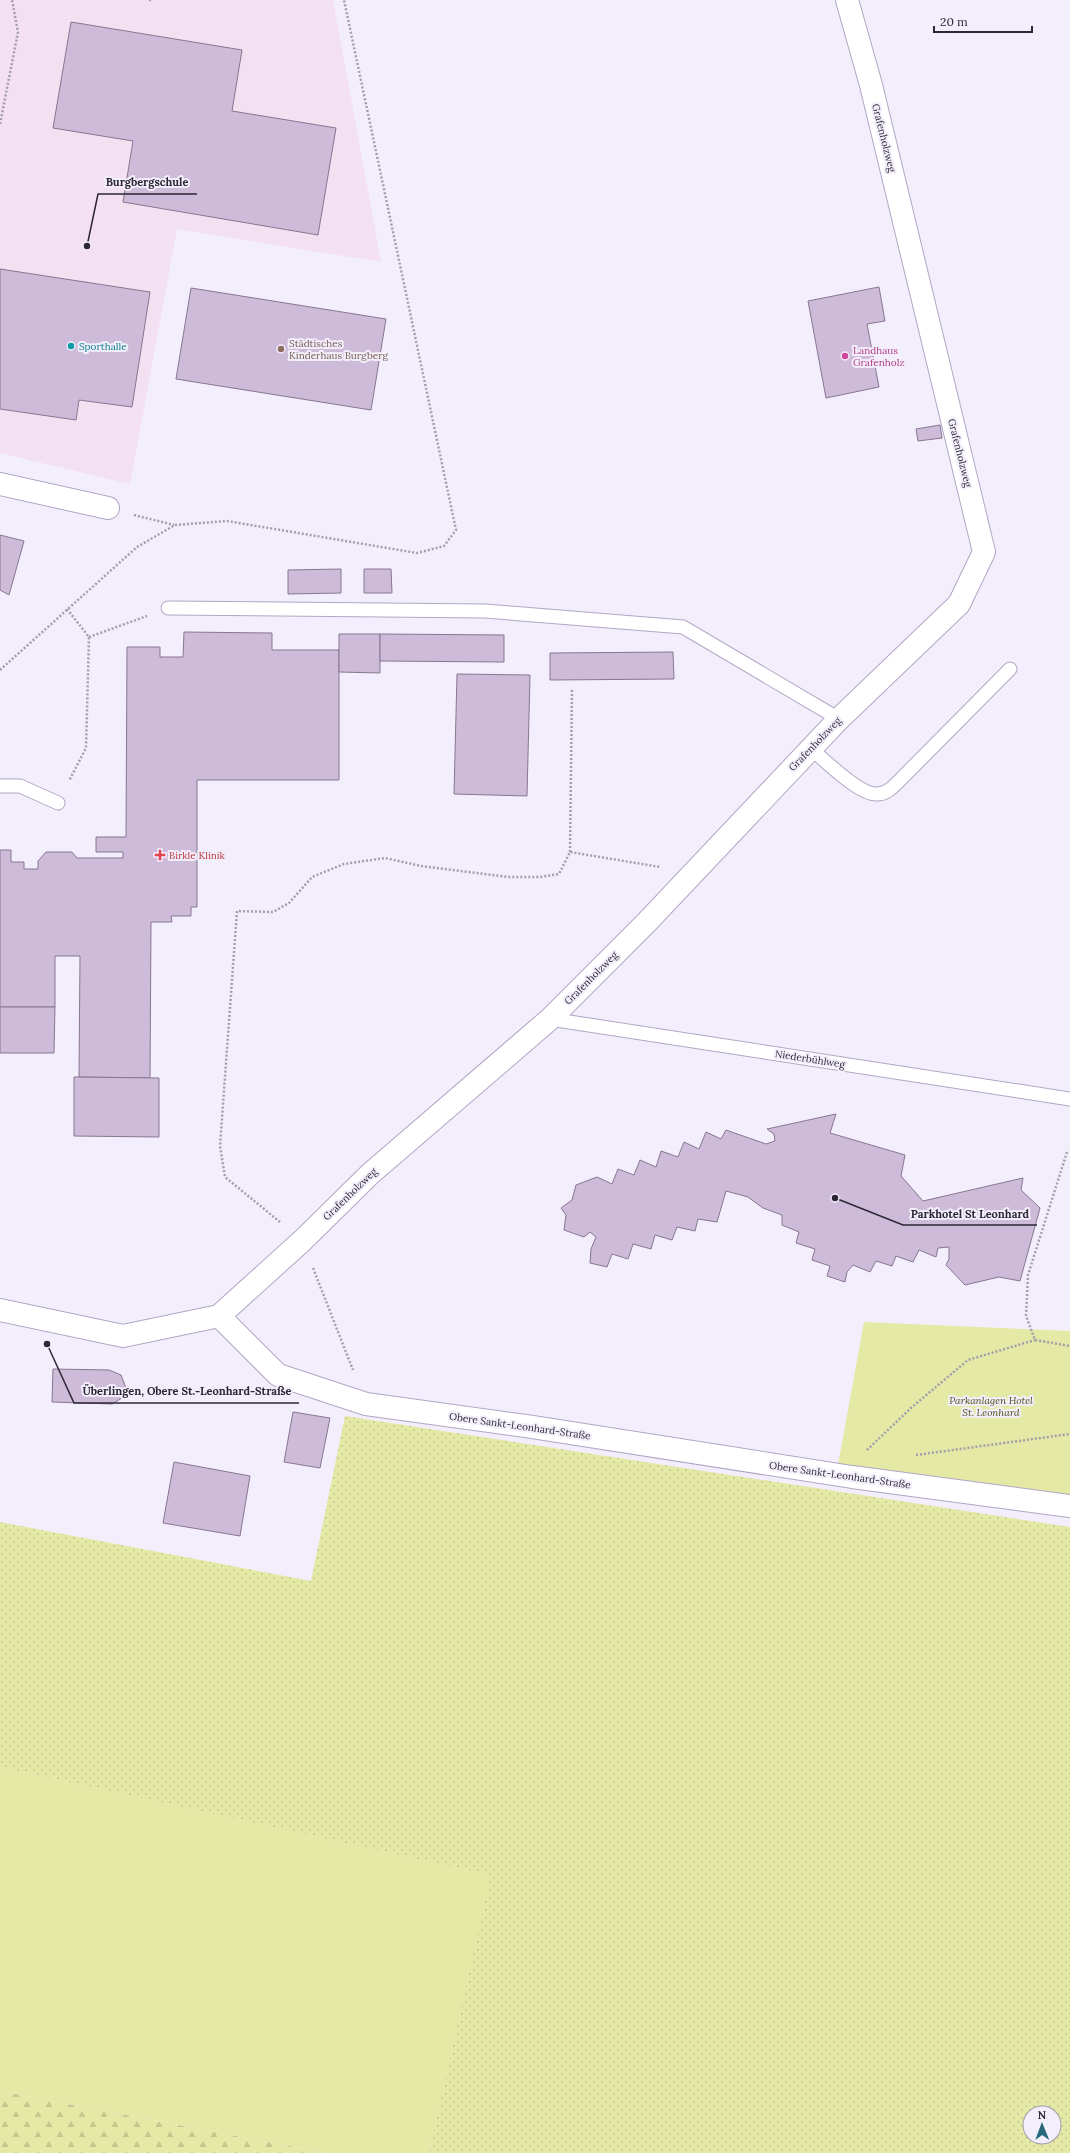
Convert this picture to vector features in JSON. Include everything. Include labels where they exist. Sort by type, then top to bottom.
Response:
[{"type":"street","name":"Grafenholzweg","points":[[218,1316],[303,1240],[370,1174],[550,1019],[647,922],[810,748],[959,604],[984,552],[871,85],[847,0]]},
{"type":"street","points":[[0,484],[108,508]]},
{"type":"street","points":[[0,1310],[122,1336],[218,1316]]},
{"type":"street","name":"Obere Sankt-Leonhard-Straße","points":[[218,1316],[278,1375],[366,1404],[526,1426],[852,1477],[1070,1506]]},
{"type":"lane","points":[[168,608],[486,611],[683,627],[839,719]]},
{"type":"lane","points":[[810,748],[862,789],[876,794],[883,793],[898,782],[1010,669]]},
{"type":"lane","points":[[0,786],[20,786],[58,803]]},
{"type":"lane","name":"Niederbühlweg","points":[[550,1019],[1070,1099]]},
{"type":"path","points":[[0,124],[18,32],[12,0]]},
{"type":"path","points":[[108,508],[175,525],[227,521],[417,553],[444,546],[456,530],[344,0]]},
{"type":"path","points":[[0,670],[137,547],[175,525]]},
{"type":"path","points":[[89,637],[168,608]]},
{"type":"path","points":[[58,803],[86,748],[89,637],[67,609]]},
{"type":"path","points":[[366,1404],[303,1240],[225,1177],[220,1146],[237,911],[273,912],[289,903],[312,877],[344,864],[384,858],[422,866],[508,877],[540,877],[559,874],[570,852],[572,688]]},
{"type":"path","points":[[570,852],[692,873]]},
{"type":"path","points":[[1035,1340],[1026,1316],[1028,1275],[1067,1152]]},
{"type":"path","points":[[852,1477],[851,1464],[912,1406],[968,1360],[1035,1340],[1070,1346]]},
{"type":"path","points":[[913,1456],[1070,1434]]},
{"type":"shaded area","points":[[0,0],[333,0],[381,262],[177,229],[130,484],[0,453]]},
{"type":"green space","name":"Parkanlagen Hotel St. Leonhard","points":[[864,1322],[1070,1331],[1070,1496],[838,1465]]},
{"type":"green space","points":[[345,1416],[1070,1527],[1070,2153],[429,2153],[490,1875],[0,1767],[0,1522],[311,1581]]},
{"type":"green space","points":[[0,1767],[491,1875],[429,2153],[326,2153],[0,2091]]},
{"type":"green space","points":[[0,2091],[326,2153],[0,2153]]},
{"type":"building","points":[[71,22],[242,50],[232,111],[336,128],[318,235],[123,202],[133,141],[53,128]]},
{"type":"building","name":"Sporthalle","points":[[0,269],[150,292],[132,407],[79,400],[76,420],[0,409]]},
{"type":"building","name":"Landhaus Grafenholz","points":[[879,287],[885,321],[867,324],[879,387],[826,398],[808,301]]},
{"type":"building","name":"Städtisches Kinderhaus Burgberg","points":[[191,288],[386,319],[371,410],[176,379]]},
{"type":"building","points":[[940,425],[942,438],[918,441],[916,429]]},
{"type":"building","points":[[0,535],[24,541],[9,595],[0,590]]},
{"type":"building","points":[[341,569],[341,593],[288,594],[288,570]]},
{"type":"building","points":[[364,569],[391,569],[392,593],[364,593]]},
{"type":"building","name":"Birkle Klinik","points":[[184,632],[272,633],[272,650],[339,650],[339,780],[197,780],[197,907],[191,907],[191,916],[171,916],[172,922],[151,922],[150,1078],[79,1077],[80,956],[55,956],[55,1007],[0,1007],[0,850],[11,850],[11,862],[24,862],[24,869],[38,869],[38,861],[46,852],[72,852],[77,858],[123,858],[123,852],[96,852],[96,837],[126,837],[127,647],[160,647],[160,657],[183,657]]},
{"type":"building","points":[[339,634],[380,634],[380,673],[339,672]]},
{"type":"building","points":[[380,634],[504,635],[504,662],[380,661]]},
{"type":"building","points":[[673,652],[674,679],[550,680],[550,653]]},
{"type":"building","points":[[457,674],[530,675],[527,796],[454,794]]},
{"type":"building","points":[[0,1007],[55,1007],[54,1053],[0,1053]]},
{"type":"building","points":[[74,1077],[159,1078],[159,1137],[74,1136]]},
{"type":"building","points":[[836,1114],[830,1133],[905,1155],[901,1176],[923,1201],[1023,1178],[1021,1190],[1040,1208],[1020,1281],[999,1277],[965,1285],[946,1265],[949,1259],[949,1247],[938,1248],[936,1257],[919,1250],[913,1262],[896,1256],[892,1266],[876,1261],[870,1272],[853,1265],[847,1272],[845,1282],[827,1276],[830,1266],[812,1260],[815,1249],[796,1243],[799,1232],[782,1225],[782,1215],[763,1208],[748,1197],[726,1191],[717,1222],[698,1219],[695,1231],[677,1227],[672,1240],[655,1235],[651,1249],[633,1244],[628,1259],[612,1254],[607,1267],[590,1263],[591,1249],[596,1237],[590,1232],[584,1237],[564,1230],[566,1215],[561,1208],[572,1200],[576,1185],[597,1177],[612,1184],[618,1169],[634,1175],[640,1160],[656,1167],[661,1151],[678,1157],[684,1142],[699,1149],[706,1132],[721,1139],[726,1130],[766,1144],[775,1141],[774,1134],[767,1129]]},
{"type":"building","points":[[53,1369],[109,1370],[121,1375],[126,1388],[122,1398],[112,1404],[52,1402]]},
{"type":"building","points":[[293,1412],[330,1418],[320,1468],[284,1462]]},
{"type":"building","points":[[174,1462],[250,1476],[240,1536],[163,1523]]},
{"type":"place","name":"Burgbergschule","points":[[87,246]]},
{"type":"place","name":"Sporthalle","points":[[71,346]]},
{"type":"place","name":"Städtisches Kinderhaus Burgberg","points":[[281,349]]},
{"type":"place","name":"Landhaus Grafenholz","points":[[845,356]]},
{"type":"place","name":"Birkle Klinik","points":[[160,855]]},
{"type":"place","name":"Parkhotel St Leonhard","points":[[835,1198]]},
{"type":"place","name":"Überlingen, Obere St.-Leonhard-Straße","points":[[47,1344]]}]
